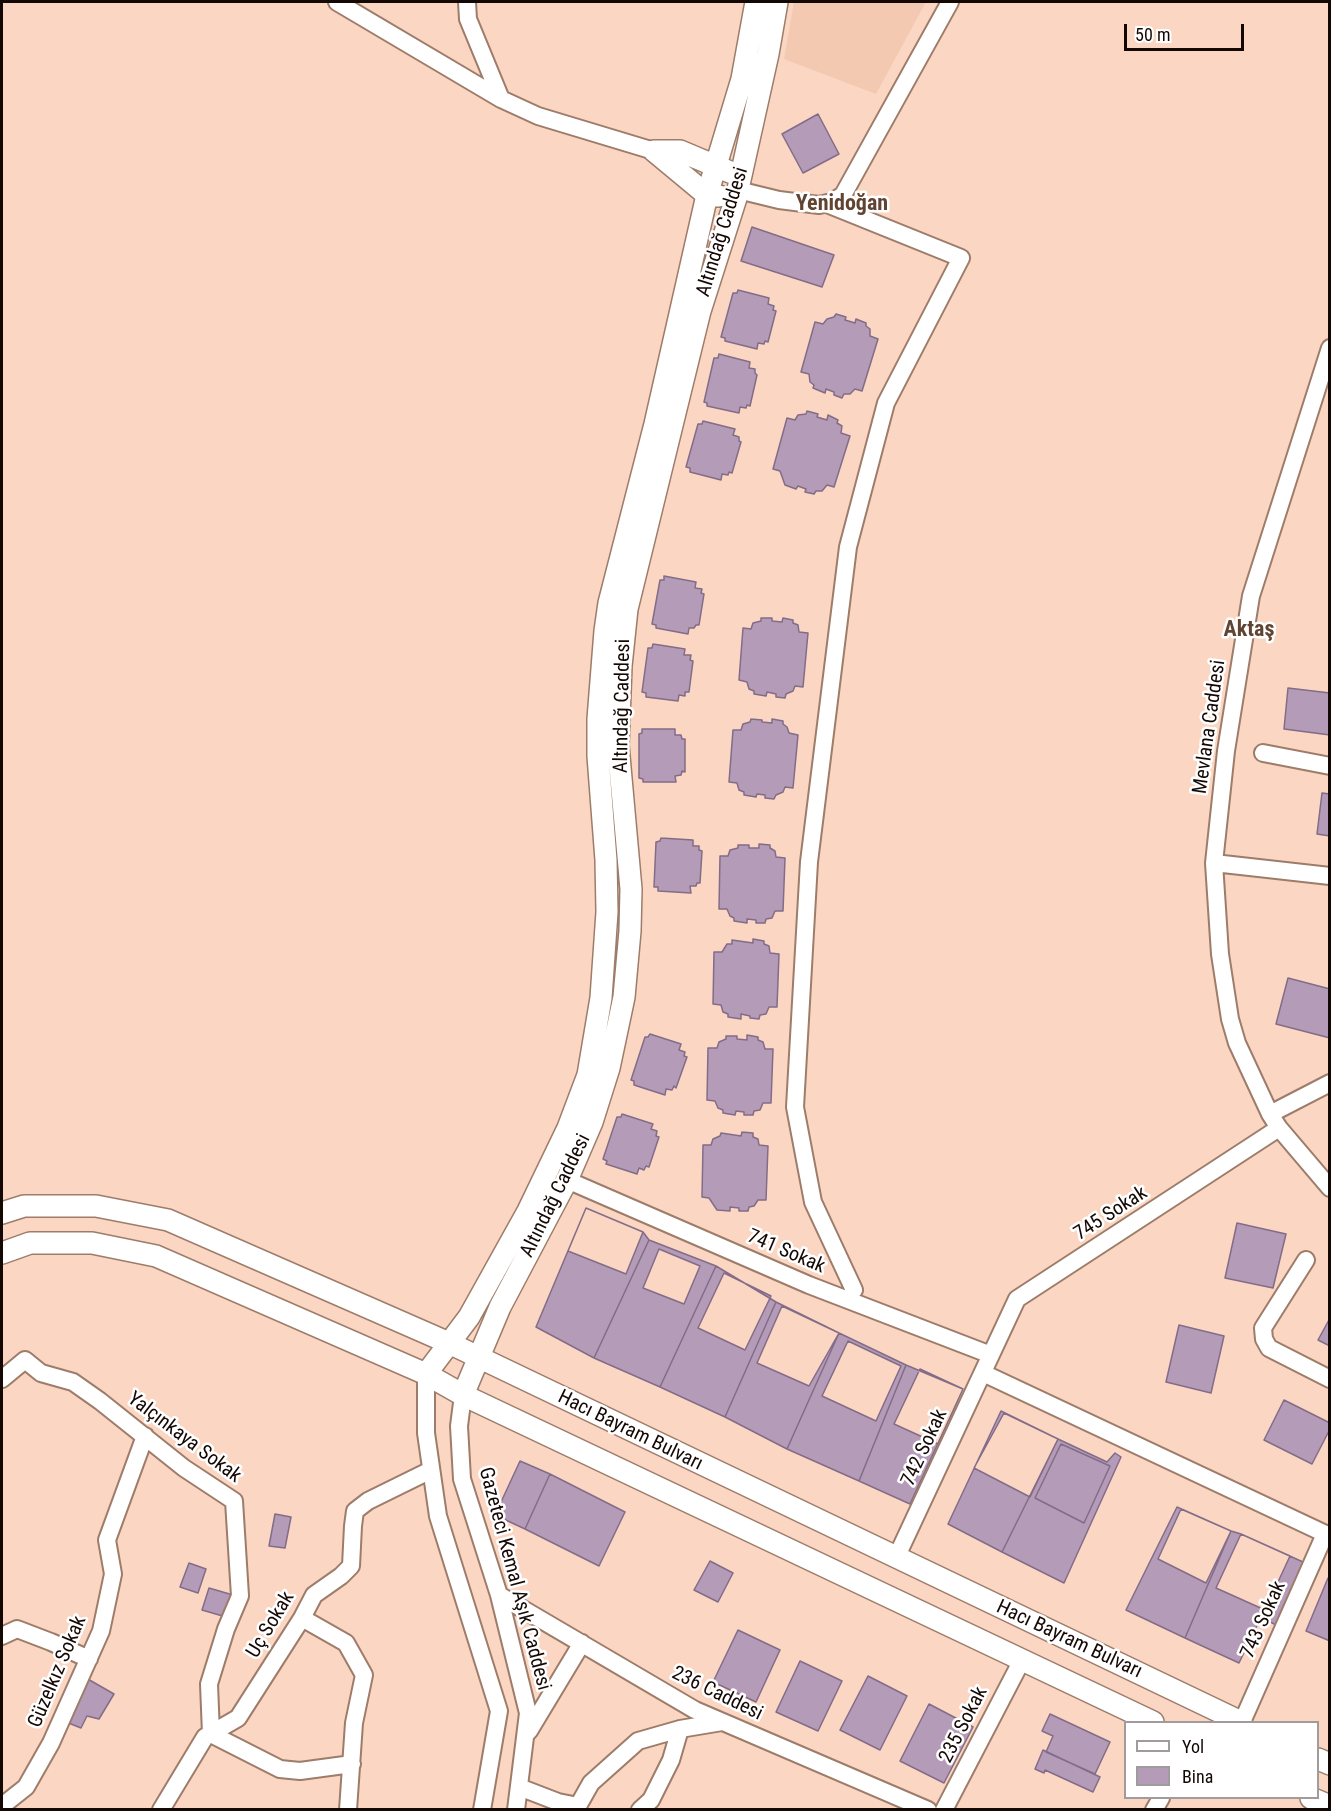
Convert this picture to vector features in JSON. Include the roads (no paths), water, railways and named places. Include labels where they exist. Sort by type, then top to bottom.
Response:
[{"type":"main road","name":"Altındağ Caddesi","points":[[426,1374],[460,1330],[484,1292],[528,1211],[568,1128],[588,1075],[602,998],[607,912],[598,737],[601,657],[609,603],[652,435],[707,195],[742,79],[756,2]]},
{"type":"main road","name":"Altındağ Caddesi","points":[[463,1395],[500,1307],[567,1180],[601,1096],[624,997],[629,957],[631,889],[618,735],[621,658],[627,609],[700,310],[738,188],[768,54],[777,2]]},
{"type":"main road","points":[[654,151],[680,151],[717,165],[738,188],[707,195],[654,151]]},
{"type":"main road","name":"Hacı Bayram Bulvarı","points":[[2,1214],[24,1206],[96,1206],[168,1220],[449,1343],[1240,1721]]},
{"type":"main road","name":"Hacı Bayram Bulvarı","points":[[2,1253],[30,1243],[92,1243],[156,1256],[426,1374],[463,1395],[1151,1721]]},
{"type":"main road","points":[[1315,1799],[1329,1806]]},
{"type":"street","points":[[337,2],[501,99],[538,116],[654,151]]},
{"type":"street","points":[[467,2],[468,19],[501,99]]},
{"type":"street","points":[[738,188],[801,204],[827,204],[843,195],[950,2]]},
{"type":"street","points":[[827,204],[961,258],[886,403],[848,547],[808,862],[795,1107],[813,1202],[854,1290]]},
{"type":"street","name":"Mevlana Caddesi","points":[[1329,348],[1251,596],[1226,752],[1214,863],[1220,954],[1230,1019],[1237,1042],[1274,1121],[1329,1188]]},
{"type":"street","points":[[1263,753],[1329,766]]},
{"type":"street","points":[[1214,863],[1329,876]]},
{"type":"street","name":"745 Sokak","points":[[992,1355],[1017,1299],[1329,1083]]},
{"type":"street","name":"741 Sokak","points":[[567,1180],[809,1285],[992,1355]]},
{"type":"street","points":[[1306,1260],[1263,1328],[1264,1339],[1269,1348],[1329,1379]]},
{"type":"street","name":"742 Sokak","points":[[896,1558],[992,1355]]},
{"type":"street","name":"Yalçınkaya Sokak","points":[[2,1379],[25,1360],[41,1373],[73,1382],[184,1468],[234,1501],[240,1596],[226,1629],[209,1684],[210,1734]]},
{"type":"street","points":[[983,1373],[1327,1535]]},
{"type":"street","points":[[426,1374],[426,1433],[438,1516],[499,1711],[482,1809]]},
{"type":"street","name":"Gazeteci Kemal Aşık Caddesi","points":[[463,1395],[459,1426],[462,1479],[499,1595],[528,1713],[516,1809]]},
{"type":"street","name":"Güzelkız Sokak","points":[[2,1806],[26,1787],[51,1743],[101,1631],[113,1574],[107,1540],[145,1436]]},
{"type":"street","name":"Uç Sokak","points":[[210,1734],[238,1718],[302,1618],[314,1595],[351,1566],[352,1526],[355,1511],[368,1501],[431,1470]]},
{"type":"street","name":"743 Sokak","points":[[1242,1721],[1327,1535]]},
{"type":"street","name":"236 Caddesi","points":[[499,1595],[695,1710],[928,1809]]},
{"type":"street","points":[[302,1618],[346,1642],[364,1675],[354,1723],[348,1809]]},
{"type":"street","points":[[2,1636],[17,1629],[89,1659]]},
{"type":"street","points":[[525,1736],[582,1643]]},
{"type":"street","name":"235 Sokak","points":[[944,1809],[1022,1660]]},
{"type":"street","points":[[519,1787],[581,1808],[591,1783],[638,1741],[680,1729],[723,1722]]},
{"type":"street","points":[[640,1809],[651,1800],[671,1760],[680,1729]]},
{"type":"street","points":[[161,1809],[205,1737],[210,1734],[280,1769],[300,1771],[352,1764]]},
{"type":"district","name":"Yenidoğan","points":[[842,204]]},
{"type":"district","name":"Aktaş","points":[[1249,630]]}]
